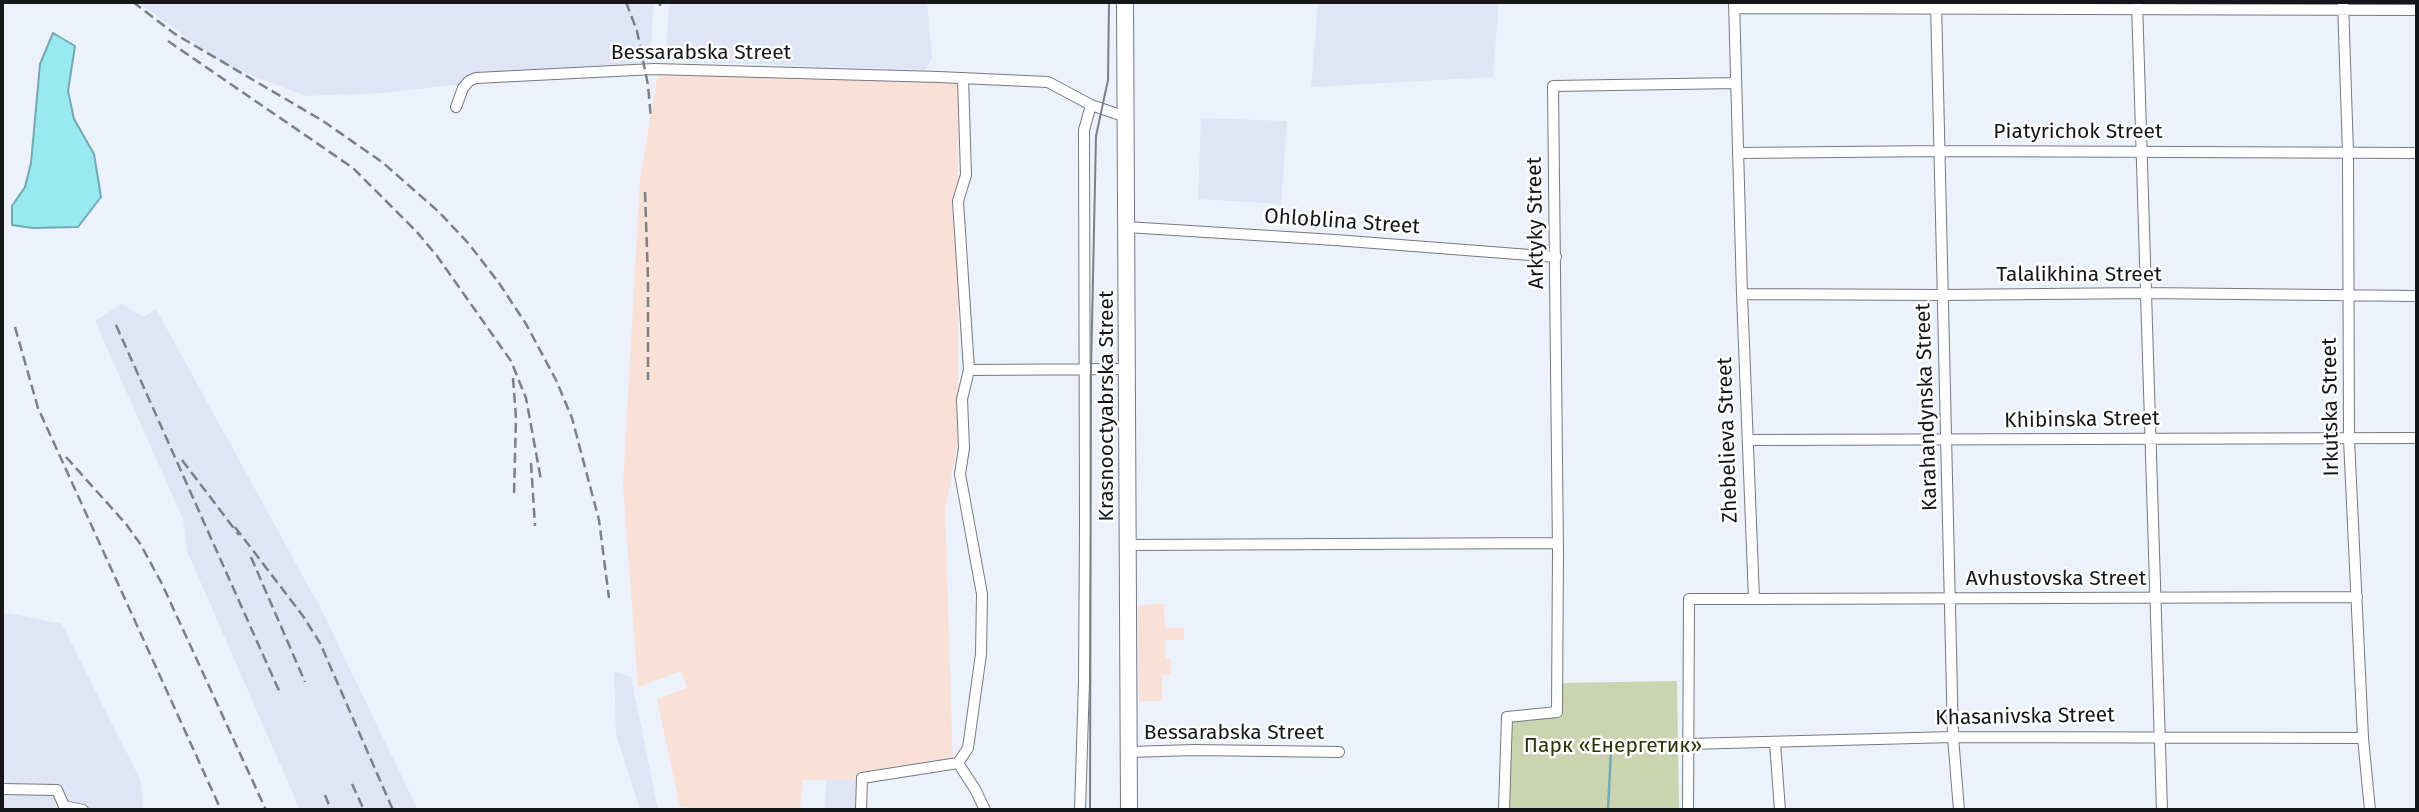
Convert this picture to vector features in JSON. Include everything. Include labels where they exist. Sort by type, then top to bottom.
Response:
[{"type":"main road","name":"Krasnooctyabrska Street","points":[[1125,2],[1129,810]]},
{"type":"street","points":[[1734,5],[2343,6],[2417,10]]},
{"type":"street","name":"Zhebelieva Street","points":[[1734,5],[1754,599]]},
{"type":"street","name":"Karahandynska Street","points":[[1936,5],[1953,737],[1959,810]]},
{"type":"street","points":[[2138,6],[2162,810]]},
{"type":"street","name":"Irkutska Street","points":[[2343,6],[2348,153],[2349,439],[2363,737],[2370,810]]},
{"type":"street","name":"Bessarabska Street","points":[[456,107],[463,88],[476,78],[654,69],[1048,82],[1091,105],[1126,117]]},
{"type":"street","points":[[861,810],[862,778],[958,763],[968,748],[981,654],[982,594],[960,474],[964,448],[962,399],[970,370],[958,201],[966,175],[963,78]]},
{"type":"street","name":"Arktyky Street","points":[[1504,810],[1507,717],[1557,712],[1553,86],[1736,83]]},
{"type":"street","points":[[1080,810],[1084,682],[1084,130],[1091,105]]},
{"type":"street","name":"Piatyrichok Street","points":[[1738,153],[2417,153]]},
{"type":"street","name":"Ohloblina Street","points":[[1126,227],[1556,257]]},
{"type":"street","name":"Talalikhina Street","points":[[1742,294],[2146,293],[2417,296]]},
{"type":"street","points":[[970,370],[1127,369]]},
{"type":"street","name":"Khibinska Street","points":[[1748,440],[2417,438]]},
{"type":"street","points":[[1129,545],[1558,543]]},
{"type":"street","name":"Avhustovska Street","points":[[1754,599],[2357,597]]},
{"type":"street","points":[[1688,810],[1689,599],[1754,599]]},
{"type":"street","name":"Khasanivska Street","points":[[1688,744],[1953,737],[2363,737]]},
{"type":"street","points":[[1775,743],[1780,810]]},
{"type":"street","name":"Bessarabska Street","points":[[1129,752],[1339,752]]},
{"type":"street","points":[[958,763],[985,810]]},
{"type":"street","points":[[2,789],[57,790],[64,806],[83,810]]},
{"type":"shaded area","points":[[137,2],[654,2],[650,62],[383,93],[306,96],[227,66]]},
{"type":"shaded area","points":[[669,2],[927,2],[932,58],[925,70],[665,61]]},
{"type":"shaded area","points":[[1318,2],[1499,2],[1493,77],[1311,87]]},
{"type":"shaded area","points":[[658,73],[958,82],[958,442],[945,511],[953,766],[869,780],[803,780],[800,810],[705,810],[680,807],[657,699],[687,688],[681,671],[638,687],[623,486],[640,180]]},
{"type":"shaded area","points":[[1201,118],[1287,121],[1281,204],[1198,199]]},
{"type":"shaded area","points":[[121,304],[144,317],[156,309],[321,609],[418,810],[300,810],[187,551],[183,519],[95,321]]},
{"type":"shaded area","points":[[1164,604],[1165,628],[1184,628],[1184,640],[1165,640],[1165,659],[1171,659],[1171,675],[1162,675],[1162,701],[1139,701],[1138,605]]},
{"type":"shaded area","points":[[2,612],[62,624],[141,781],[143,810],[2,810]]},
{"type":"shaded area","points":[[614,672],[631,677],[658,810],[640,810],[616,734]]},
{"type":"shaded area","points":[[827,780],[857,780],[856,810],[824,810]]},
{"type":"green space","name":"Парк «Енергетик»","points":[[1677,681],[1679,810],[1506,810],[1509,719],[1559,714],[1560,683]]},
{"type":"water","points":[[53,33],[75,46],[68,91],[74,119],[94,154],[101,197],[78,227],[33,228],[12,225],[12,206],[25,187],[31,163],[40,64]]},
{"type":"waterway","points":[[1608,810],[1611,750]]},
{"type":"tram line","points":[[1090,810],[1091,371],[1096,136],[1108,80],[1109,2]]},
{"type":"railway","points":[[133,2],[175,34],[323,121],[382,162],[439,212],[469,244],[526,324],[556,380],[572,418],[599,520],[609,598]]},
{"type":"railway","points":[[626,2],[637,31],[648,85],[651,119]]},
{"type":"railway","points":[[168,41],[353,168],[416,231],[437,256],[511,361],[526,398],[541,480]]},
{"type":"railway","points":[[645,192],[648,380]]},
{"type":"railway","points":[[116,325],[280,693]]},
{"type":"railway","points":[[15,327],[38,408],[221,810]]},
{"type":"railway","points":[[513,378],[516,418],[514,494]]},
{"type":"railway","points":[[66,457],[126,524],[141,545],[162,584],[266,810]]},
{"type":"railway","points":[[182,460],[239,535]]},
{"type":"railway","points":[[531,463],[535,526]]},
{"type":"railway","points":[[235,527],[303,616],[320,643],[393,810]]},
{"type":"railway","points":[[251,557],[305,682]]},
{"type":"railway","points":[[352,784],[364,810]]},
{"type":"railway","points":[[325,795],[331,810]]}]
